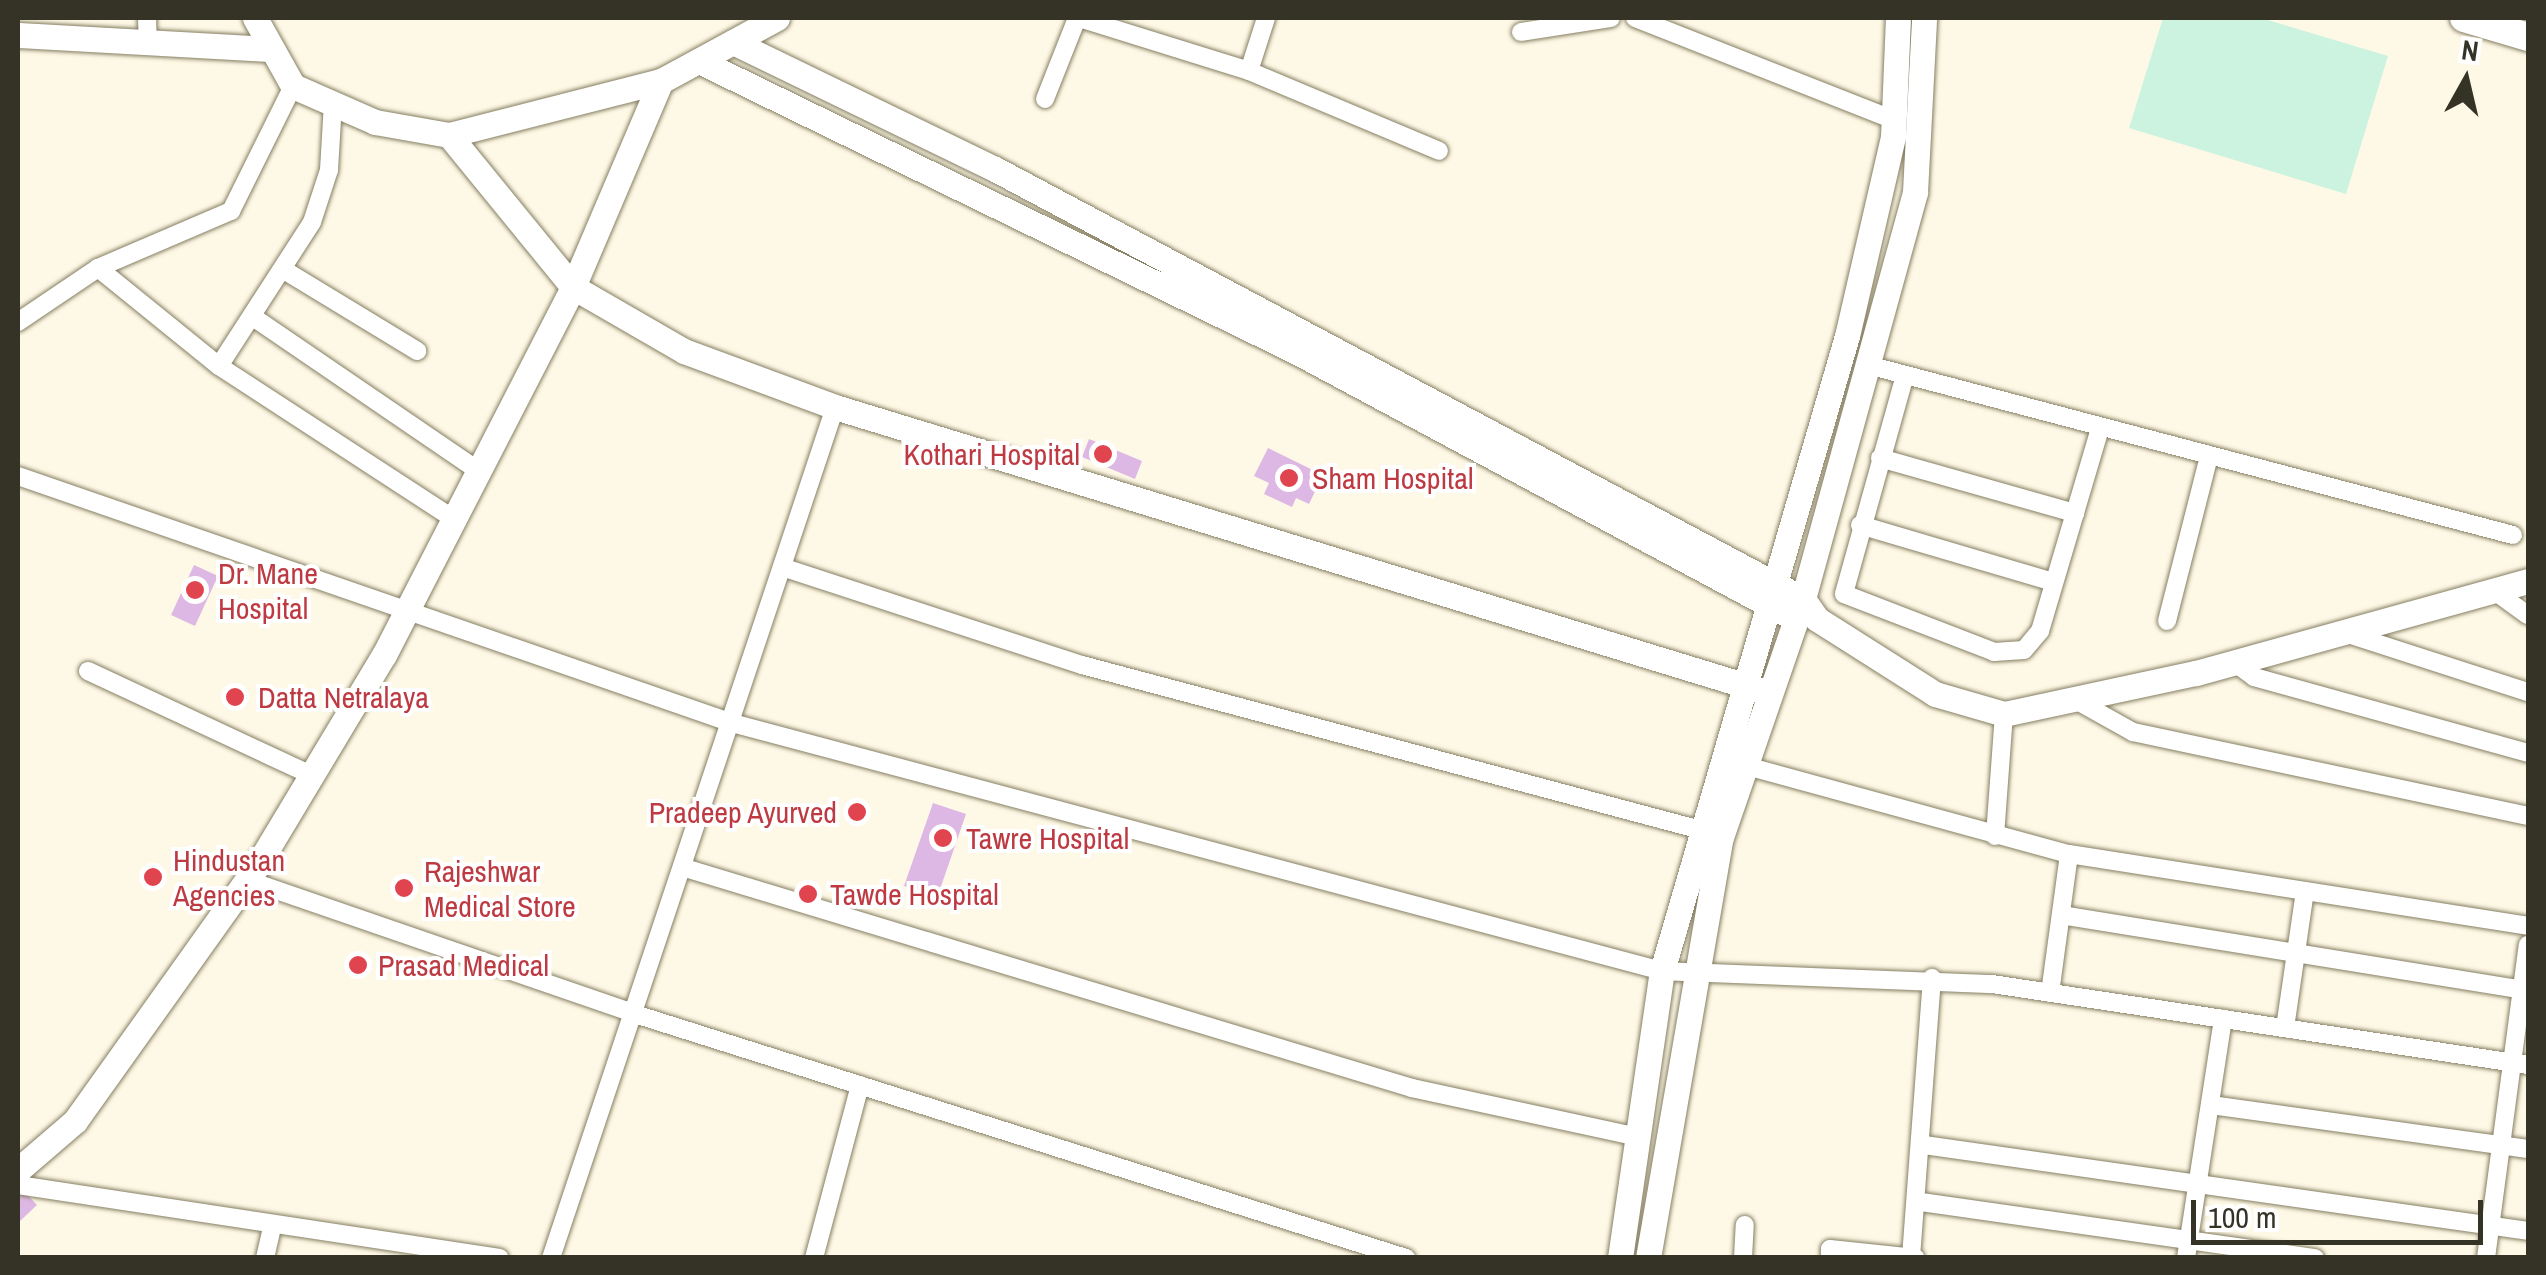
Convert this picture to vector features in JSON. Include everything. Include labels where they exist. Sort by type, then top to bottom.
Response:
[{"type":"main road","points":[[2464,18],[2528,37]]},
{"type":"street","points":[[148,18],[148,46]]},
{"type":"street","points":[[255,18],[266,49],[293,86],[408,131],[448,135],[661,81],[777,18]]},
{"type":"street","points":[[1045,99],[1078,18],[1250,71],[1440,151]]},
{"type":"street","points":[[1250,71],[1266,18]]},
{"type":"street","points":[[1522,32],[1611,18]]},
{"type":"street","points":[[1635,18],[1670,25],[1894,120]]},
{"type":"street","points":[[1794,607],[1894,120],[1898,18]]},
{"type":"street","points":[[1620,1258],[1662,971],[1697,830],[1794,607],[1868,365],[1915,192],[1924,18]]},
{"type":"street","points":[[18,35],[148,46],[266,49]]},
{"type":"street","points":[[733,42],[1794,607],[1935,694],[2004,714],[2235,663],[2500,595],[2528,581]]},
{"type":"street","points":[[699,62],[1280,332]]},
{"type":"street","points":[[18,1170],[75,1121],[247,880],[312,775],[404,615],[573,287],[661,81]]},
{"type":"street","points":[[18,322],[105,273],[231,211],[293,86]]},
{"type":"street","points":[[219,366],[312,222],[332,103]]},
{"type":"street","points":[[448,135],[573,287],[684,350],[835,406],[1758,689]]},
{"type":"street","points":[[284,270],[417,351]]},
{"type":"street","points":[[105,273],[219,366],[452,518]]},
{"type":"street","points":[[253,316],[477,470]]},
{"type":"street","points":[[1868,365],[2513,536]]},
{"type":"street","points":[[1905,375],[1842,583],[1851,601],[1994,652],[2034,641],[2100,428]]},
{"type":"street","points":[[552,1258],[638,1016],[835,406]]},
{"type":"street","points":[[2167,621],[2209,456]]},
{"type":"street","points":[[1880,458],[2075,513]]},
{"type":"street","points":[[18,476],[404,615],[732,723],[1662,971],[1694,965],[1932,978],[2050,992],[2521,1064]]},
{"type":"street","points":[[1860,525],[2054,582]]},
{"type":"street","points":[[782,567],[1064,660],[1697,830]]},
{"type":"street","points":[[2500,595],[2528,615]]},
{"type":"street","points":[[2348,634],[2528,692]]},
{"type":"street","points":[[2235,663],[2254,677],[2528,752]]},
{"type":"street","points":[[88,671],[312,775]]},
{"type":"street","points":[[1648,1258],[1694,965],[1758,689]]},
{"type":"street","points":[[2074,699],[2133,732],[2528,816]]},
{"type":"street","points":[[1996,836],[2004,714]]},
{"type":"street","points":[[1743,765],[2070,854],[2528,926]]},
{"type":"street","points":[[2050,992],[2070,854]]},
{"type":"street","points":[[685,868],[1376,1077],[1639,1138]]},
{"type":"street","points":[[247,880],[638,1016],[1406,1258]]},
{"type":"street","points":[[2284,1028],[2305,890]]},
{"type":"street","points":[[2060,915],[2525,990]]},
{"type":"street","points":[[2486,1258],[2502,1144],[2521,1064],[2528,945]]},
{"type":"street","points":[[1830,1258],[1830,1249],[1913,1257],[1921,1202],[1932,978]]},
{"type":"street","points":[[2186,1258],[2223,1018]]},
{"type":"street","points":[[814,1258],[860,1086]]},
{"type":"street","points":[[2212,1105],[2528,1149]]},
{"type":"street","points":[[1924,1145],[2528,1231]]},
{"type":"street","points":[[18,1185],[272,1227],[498,1258]]},
{"type":"street","points":[[1921,1202],[2190,1234],[2315,1258]]},
{"type":"street","points":[[1744,1258],[1745,1225]]},
{"type":"street","points":[[265,1258],[272,1227]]},
{"type":"green space","points":[[2163,18],[2261,18],[2388,56],[2346,194],[2129,128]]},
{"type":"building","points":[[1089,439],[1142,461],[1135,479],[1082,457]]},
{"type":"building","points":[[1268,448],[1323,475],[1309,504],[1296,498],[1292,507],[1264,494],[1269,483],[1254,476]]},
{"type":"building","points":[[194,565],[218,576],[195,626],[171,615]]},
{"type":"building","points":[[933,803],[966,814],[937,898],[904,886]]},
{"type":"building","points":[[20,1187],[37,1205],[18,1223],[18,1190]]},
{"type":"place","name":"Kothari Hospital","points":[[1103,454]]},
{"type":"place","name":"Sham Hospital","points":[[1289,478]]},
{"type":"place","name":"Dr. Mane Hospital","points":[[195,590]]},
{"type":"place","name":"Datta Netralaya","points":[[235,697]]},
{"type":"place","name":"Pradeep Ayurved","points":[[857,812]]},
{"type":"place","name":"Tawre Hospital","points":[[943,838]]},
{"type":"place","name":"Hindustan Agencies","points":[[153,877]]},
{"type":"place","name":"Rajeshwar Medical Store","points":[[404,888]]},
{"type":"place","name":"Tawde Hospital","points":[[808,894]]},
{"type":"place","name":"Prasad Medical","points":[[358,965]]}]
